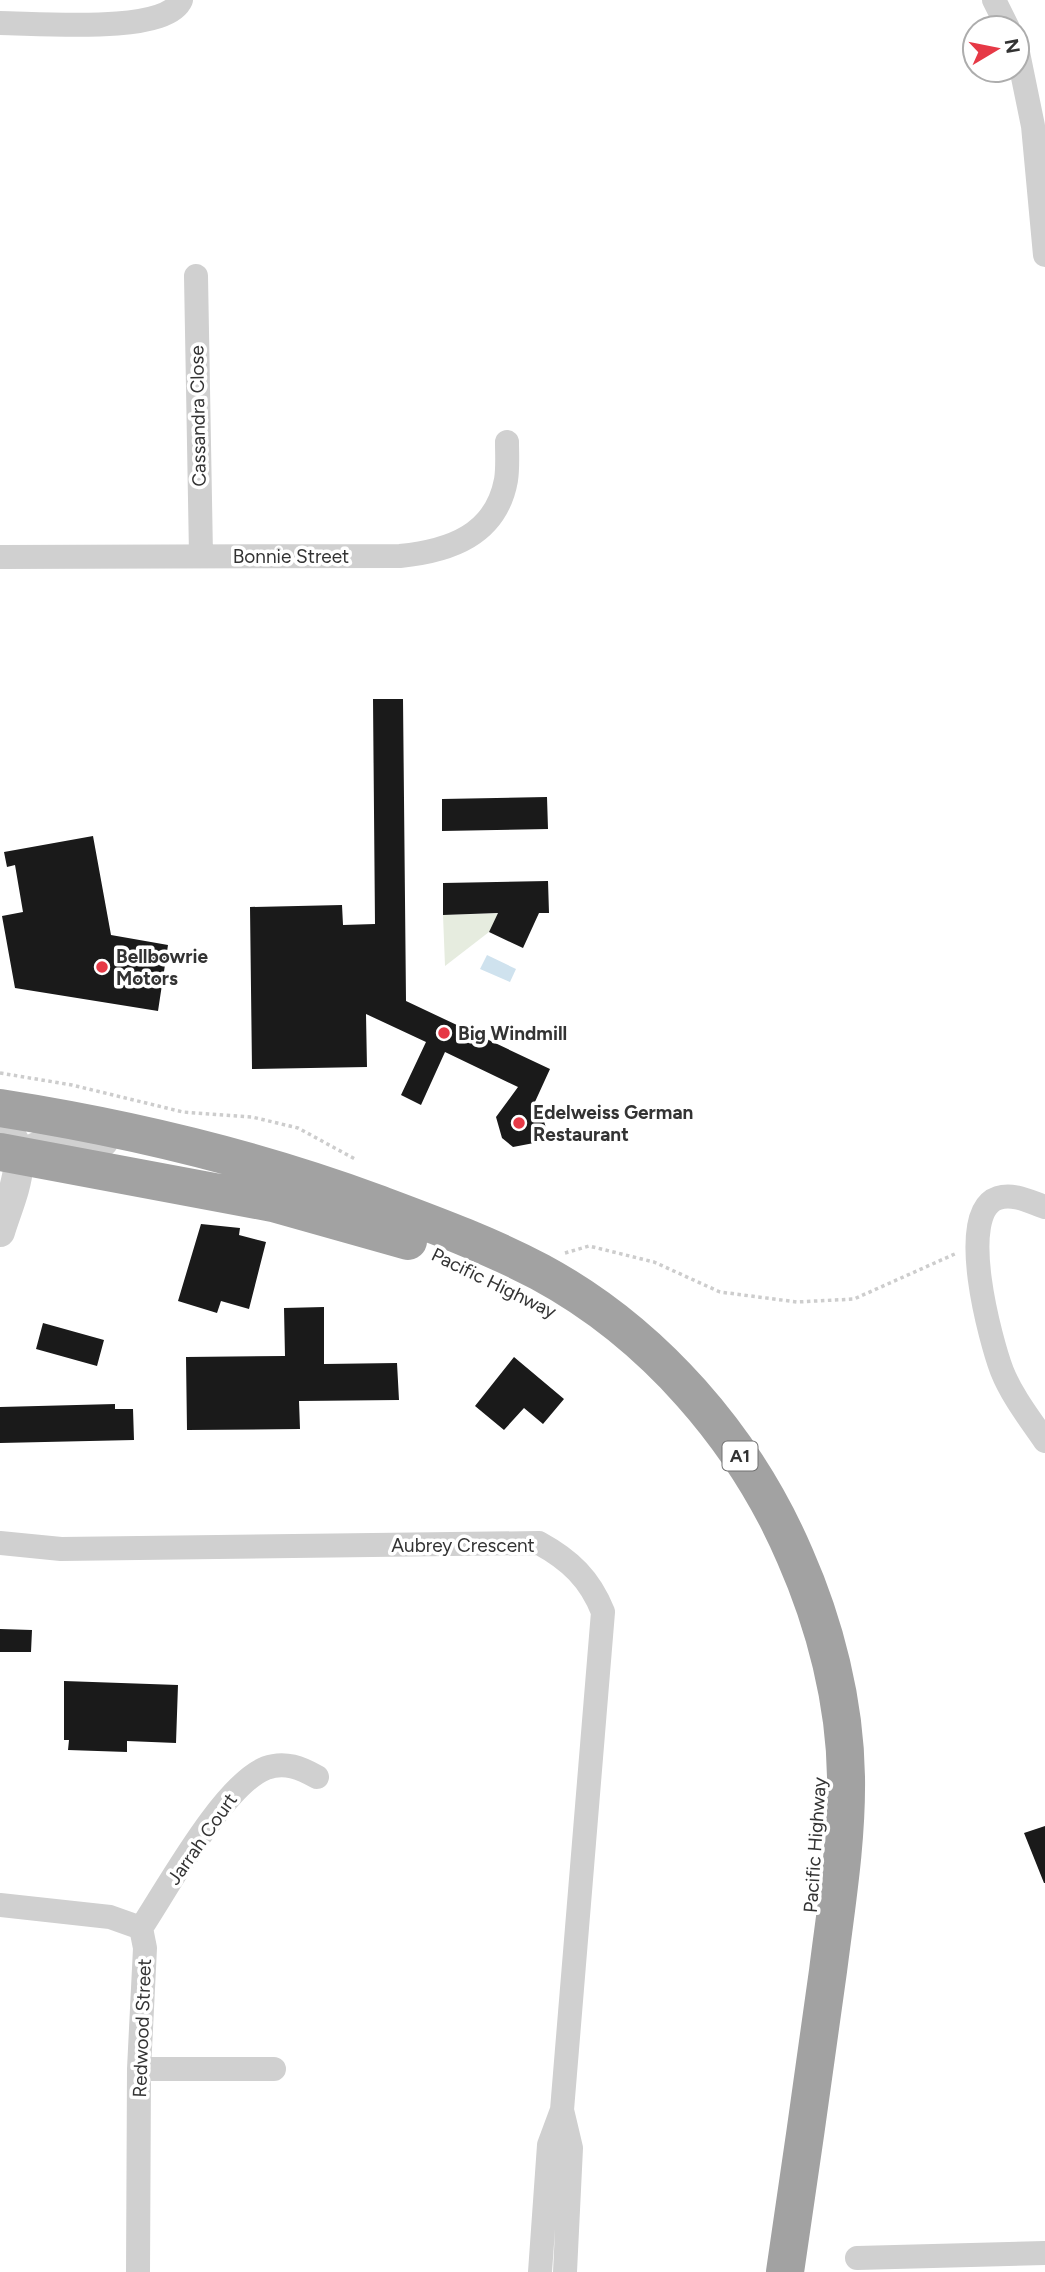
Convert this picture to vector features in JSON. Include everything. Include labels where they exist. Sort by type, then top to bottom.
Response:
[{"type":"highway","name":"Pacific Highway","points":[[0,1108],[193,1146],[286,1172],[468,1238],[562,1286],[625,1331],[663,1364],[709,1412],[744,1462],[786,1534],[822,1630],[841,1721],[846,1775],[841,1865],[785,2272]]},
{"type":"highway","name":"Pacific Highway","points":[[7,1144],[320,1214],[401,1238],[494,1279],[537,1300],[612,1351],[664,1400],[722,1474],[766,1550],[797,1630],[815,1715],[821,1770],[817,1864],[760,2272]]},
{"type":"street","points":[[0,23],[113,23],[155,19],[175,10],[181,0]]},
{"type":"street","points":[[1024,84],[1033,125],[1045,255]]},
{"type":"street","name":"Cassandra Close","points":[[196,276],[201,555]]},
{"type":"street","name":"Bonnie Street","points":[[0,557],[400,556],[449,548],[483,528],[494,514],[506,480],[507,442]]},
{"type":"street","name":"Pacific Highway","points":[[7,1144],[63,1138],[130,1146],[193,1146]]},
{"type":"street","points":[[0,1232],[7,1144]]},
{"type":"street","points":[[1045,1207],[1018,1197],[996,1198],[987,1205],[982,1216],[978,1244],[983,1306],[991,1339],[1003,1374],[1045,1441]]},
{"type":"street","name":"Aubrey Crescent","points":[[0,1543],[61,1549],[539,1543],[577,1568],[593,1588],[603,1612],[562,2110],[549,2145],[540,2272]]},
{"type":"street","name":"Jarrah Court","points":[[141,1928],[230,1796],[250,1777],[267,1768],[284,1765],[300,1768],[317,1777]]},
{"type":"street","points":[[0,1905],[110,1917],[141,1928]]},
{"type":"street","name":"Redwood Street","points":[[138,2272],[139,2069],[145,1948],[141,1928]]},
{"type":"street","points":[[139,2069],[274,2068]]},
{"type":"street","name":"Aubrey Crescent","points":[[562,2110],[571,2148],[565,2272]]},
{"type":"street","points":[[857,2258],[1045,2253]]},
{"type":"path","points":[[0,1073],[72,1085],[183,1112],[252,1117],[299,1128],[355,1159]]},
{"type":"path","points":[[563,1254],[589,1246],[654,1262],[720,1292],[797,1302],[854,1299],[978,1244]]},
{"type":"shaded area","points":[[509,913],[496,918],[489,932],[445,966],[443,915]]},
{"type":"water","points":[[487,955],[516,969],[510,982],[480,969]]},
{"type":"building","points":[[373,699],[403,699],[406,1001],[550,1069],[534,1104],[540,1108],[546,1128],[534,1143],[513,1147],[502,1138],[496,1117],[518,1087],[445,1052],[421,1105],[401,1095],[426,1042],[366,1014],[367,1067],[252,1069],[250,907],[342,905],[343,925],[375,924]]},
{"type":"building","points":[[547,797],[548,829],[442,831],[442,799]]},
{"type":"building","points":[[93,836],[111,935],[168,945],[158,1011],[15,988],[2,916],[23,912],[15,865],[7,867],[4,852]]},
{"type":"building","points":[[548,881],[549,913],[539,913],[523,948],[489,932],[498,913],[443,915],[443,883]]},
{"type":"building","points":[[201,1224],[240,1228],[239,1235],[266,1242],[249,1309],[221,1301],[217,1313],[178,1301]]},
{"type":"building","points":[[324,1307],[324,1364],[397,1363],[399,1400],[299,1401],[300,1429],[187,1430],[186,1357],[285,1356],[284,1308]]},
{"type":"building","points":[[43,1323],[104,1340],[97,1366],[36,1349]]},
{"type":"building","points":[[514,1357],[564,1399],[543,1424],[524,1408],[504,1430],[475,1406]]},
{"type":"building","points":[[115,1404],[115,1409],[133,1409],[134,1440],[0,1443],[0,1407]]},
{"type":"building","points":[[0,1629],[32,1630],[31,1652],[0,1652]]},
{"type":"building","points":[[64,1681],[178,1685],[176,1743],[127,1741],[127,1752],[68,1750],[69,1740],[64,1740]]},
{"type":"building","points":[[1045,1826],[1045,1883],[1044,1883],[1024,1833]]},
{"type":"place","name":"Bellbowrie Motors","points":[[102,967]]},
{"type":"place","name":"Big Windmill","points":[[444,1033]]},
{"type":"place","name":"Edelweiss German Restaurant","points":[[519,1123]]}]
